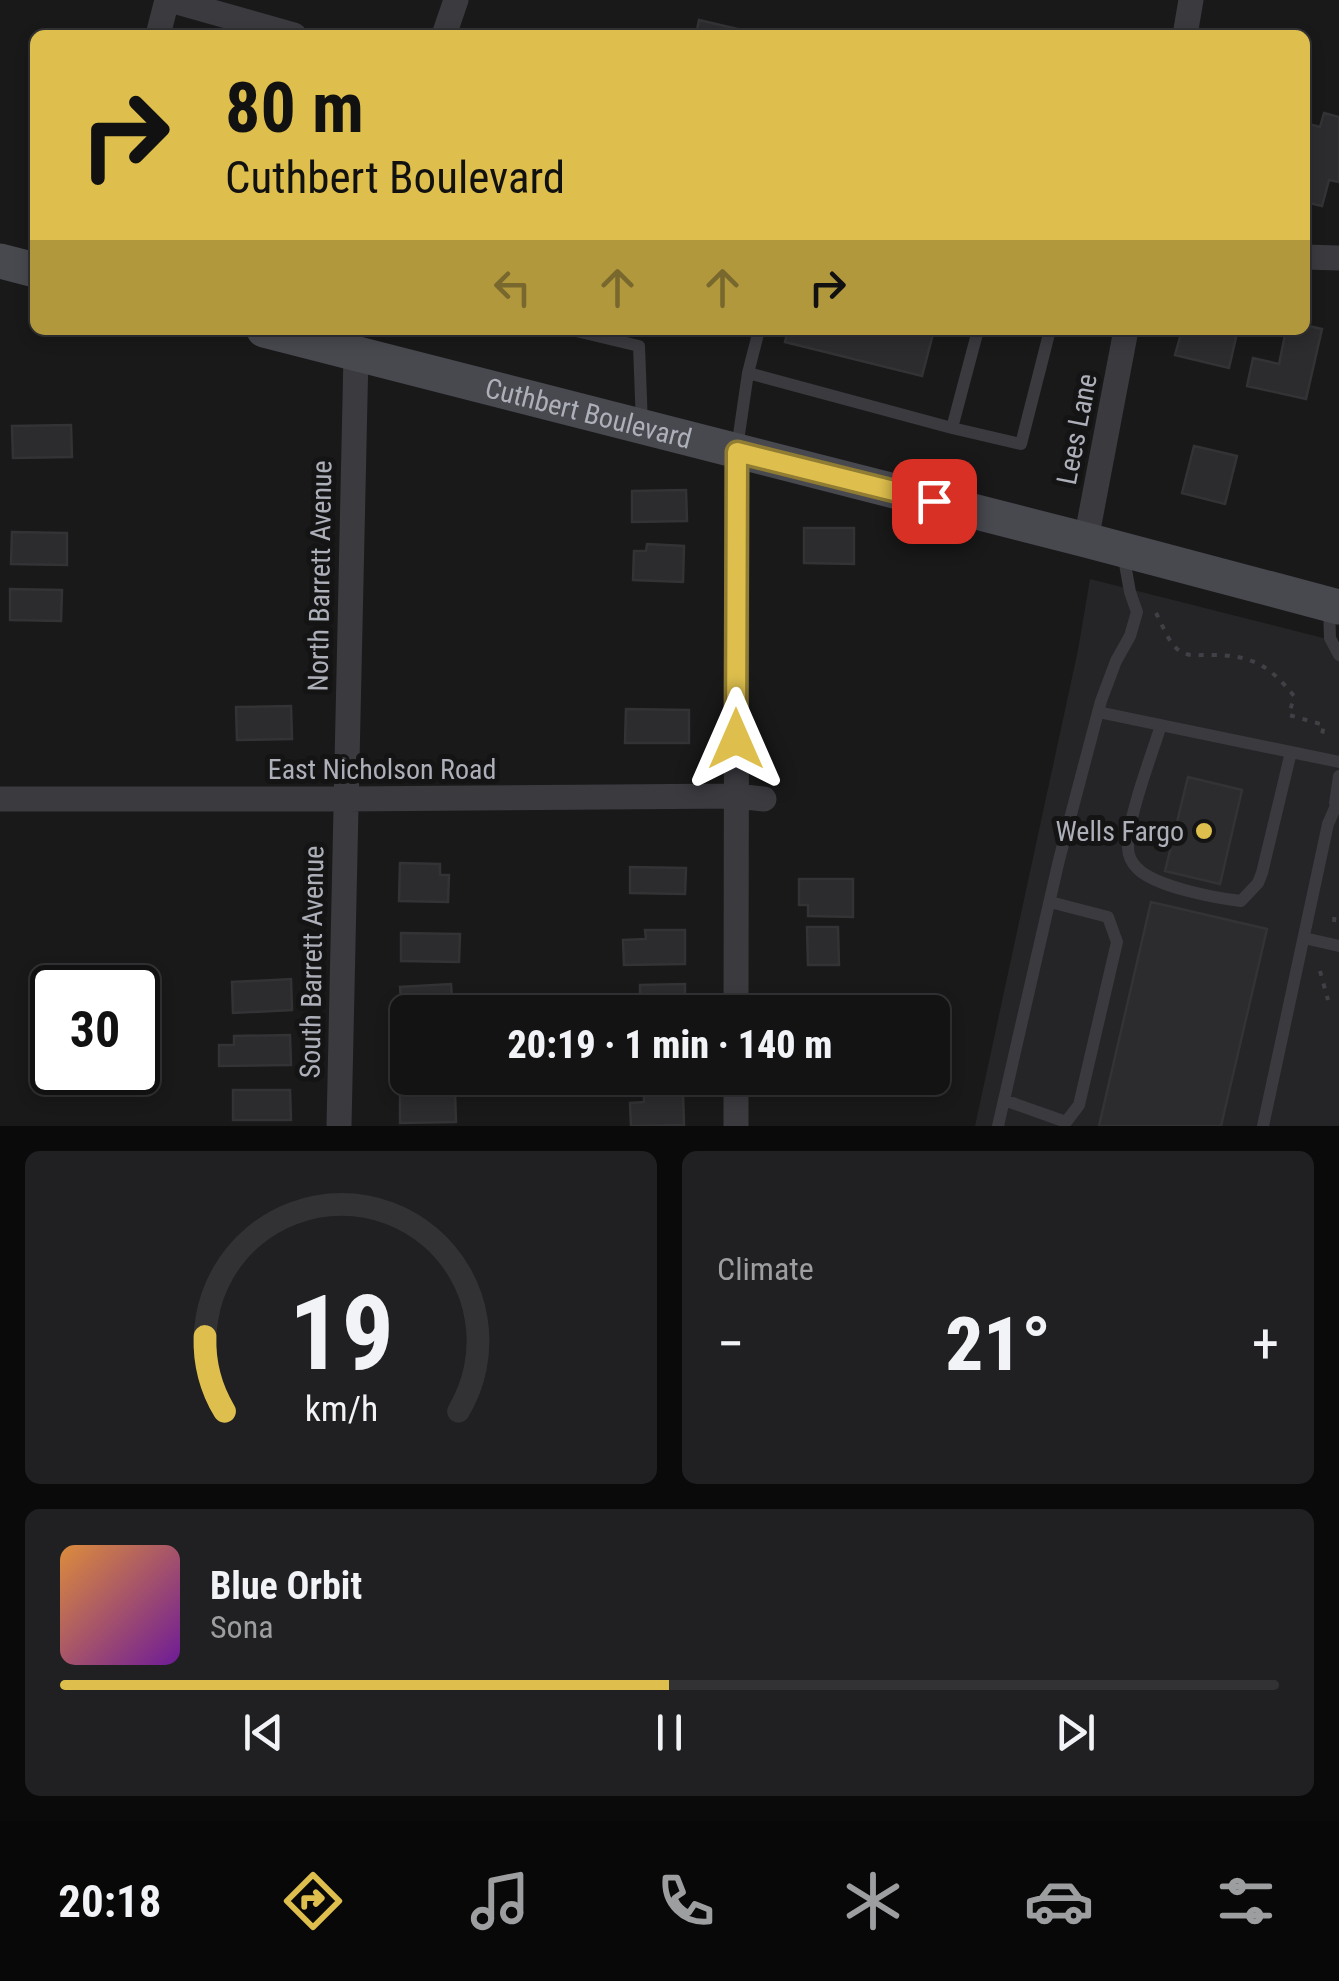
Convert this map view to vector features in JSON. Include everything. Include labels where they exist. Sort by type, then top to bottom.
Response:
[{"type":"main road","points":[[0,262],[30,269]]},
{"type":"main road","name":"Cuthbert Boulevard","points":[[283,335],[1334,606]]},
{"type":"street","points":[[159,30],[168,0],[276,30]]},
{"type":"street","points":[[446,30],[456,0]]},
{"type":"street","points":[[1186,30],[1191,0]]},
{"type":"street","points":[[1310,257],[1339,258]]},
{"type":"street","name":"Lees Lane","points":[[1086,540],[1125,335]]},
{"type":"street","name":"North Barrett Avenue","points":[[344,800],[356,354]]},
{"type":"street","points":[[736,995],[737,452]]},
{"type":"street","name":"East Nicholson Road","points":[[0,798],[764,799]]},
{"type":"street","name":"South Barrett Avenue","points":[[339,1126],[344,800]]},
{"type":"street","points":[[736,1095],[736,1126]]},
{"type":"lane","points":[[593,335],[639,346],[642,427]]},
{"type":"lane","points":[[737,452],[758,335]]},
{"type":"lane","points":[[952,428],[977,335]]},
{"type":"lane","points":[[748,374],[1021,444],[1049,335]]},
{"type":"lane","points":[[998,1126],[1100,707],[1137,612],[1123,550]]},
{"type":"lane","points":[[1334,606],[1330,638],[1339,655]]},
{"type":"lane","points":[[1100,707],[1161,726],[1339,762]]},
{"type":"lane","points":[[1161,726],[1136,806],[1128,844],[1130,857],[1138,870],[1156,880],[1210,896],[1242,902],[1258,883],[1290,752]]},
{"type":"lane","points":[[1263,1126],[1328,824],[1337,802],[1339,776]]},
{"type":"lane","points":[[1004,1100],[1066,1122],[1080,1105],[1117,942],[1108,917],[1050,902]]},
{"type":"lane","points":[[1304,938],[1339,946]]},
{"type":"path","points":[[1152,598],[1168,638],[1188,656],[1247,658],[1278,676],[1294,696],[1289,716],[1324,725],[1320,744]]},
{"type":"path","points":[[1334,922],[1336,912]]},
{"type":"path","points":[[1320,970],[1328,1000]]},
{"type":"shaded area","points":[[1090,579],[1339,642],[1339,1126],[975,1126]]},
{"type":"building","points":[[699,20],[742,30],[697,30]]},
{"type":"building","points":[[1324,113],[1339,117],[1339,182],[1329,180],[1322,206],[1310,203],[1310,124],[1320,127]]},
{"type":"building","points":[[1310,326],[1322,329],[1306,399],[1247,386],[1253,358],[1279,364],[1285,335],[1310,335]]},
{"type":"building","points":[[787,335],[933,335],[922,376],[785,342]]},
{"type":"building","points":[[1181,335],[1237,335],[1229,368],[1175,355]]},
{"type":"building","points":[[71,425],[72,457],[13,458],[12,426]]},
{"type":"building","points":[[1194,446],[1237,456],[1225,504],[1182,493]]},
{"type":"building","points":[[686,490],[687,521],[632,522],[632,491]]},
{"type":"building","points":[[804,528],[854,528],[854,564],[804,563]]},
{"type":"building","points":[[12,532],[67,533],[67,565],[11,564]]},
{"type":"building","points":[[647,544],[684,546],[683,582],[633,580],[634,551],[646,551]]},
{"type":"building","points":[[10,589],[62,590],[61,621],[10,620]]},
{"type":"building","points":[[291,706],[292,739],[237,740],[236,707]]},
{"type":"building","points":[[626,709],[689,710],[689,743],[625,743]]},
{"type":"building","name":"Wells Fargo","points":[[1188,777],[1242,790],[1220,884],[1165,871]]},
{"type":"building","points":[[400,863],[440,864],[440,875],[449,875],[448,902],[399,901]]},
{"type":"building","points":[[630,867],[686,868],[685,894],[630,893]]},
{"type":"building","points":[[799,879],[853,879],[853,917],[808,916],[808,905],[799,905]]},
{"type":"building","points":[[1151,902],[1267,929],[1221,1126],[1099,1126]]},
{"type":"building","points":[[807,927],[838,927],[839,965],[808,965]]},
{"type":"building","points":[[645,930],[685,930],[685,964],[624,965],[623,940],[646,939]]},
{"type":"building","points":[[401,933],[460,934],[459,962],[401,961]]},
{"type":"building","points":[[291,979],[292,1010],[233,1013],[232,982]]},
{"type":"building","points":[[451,984],[452,995],[401,995],[400,987]]},
{"type":"building","points":[[685,984],[685,995],[640,995],[640,985]]},
{"type":"building","points":[[290,1035],[291,1065],[219,1066],[219,1045],[234,1045],[234,1036]]},
{"type":"building","points":[[233,1090],[290,1090],[291,1120],[233,1120]]},
{"type":"building","points":[[400,1095],[455,1095],[456,1122],[400,1123]]},
{"type":"building","points":[[644,1095],[683,1095],[684,1125],[631,1126],[630,1103],[644,1102]]},
{"type":"place","name":"Wells Fargo","points":[[1204,831]]},
{"type":"route","points":[[736,739],[737,452],[934,501]]}]
